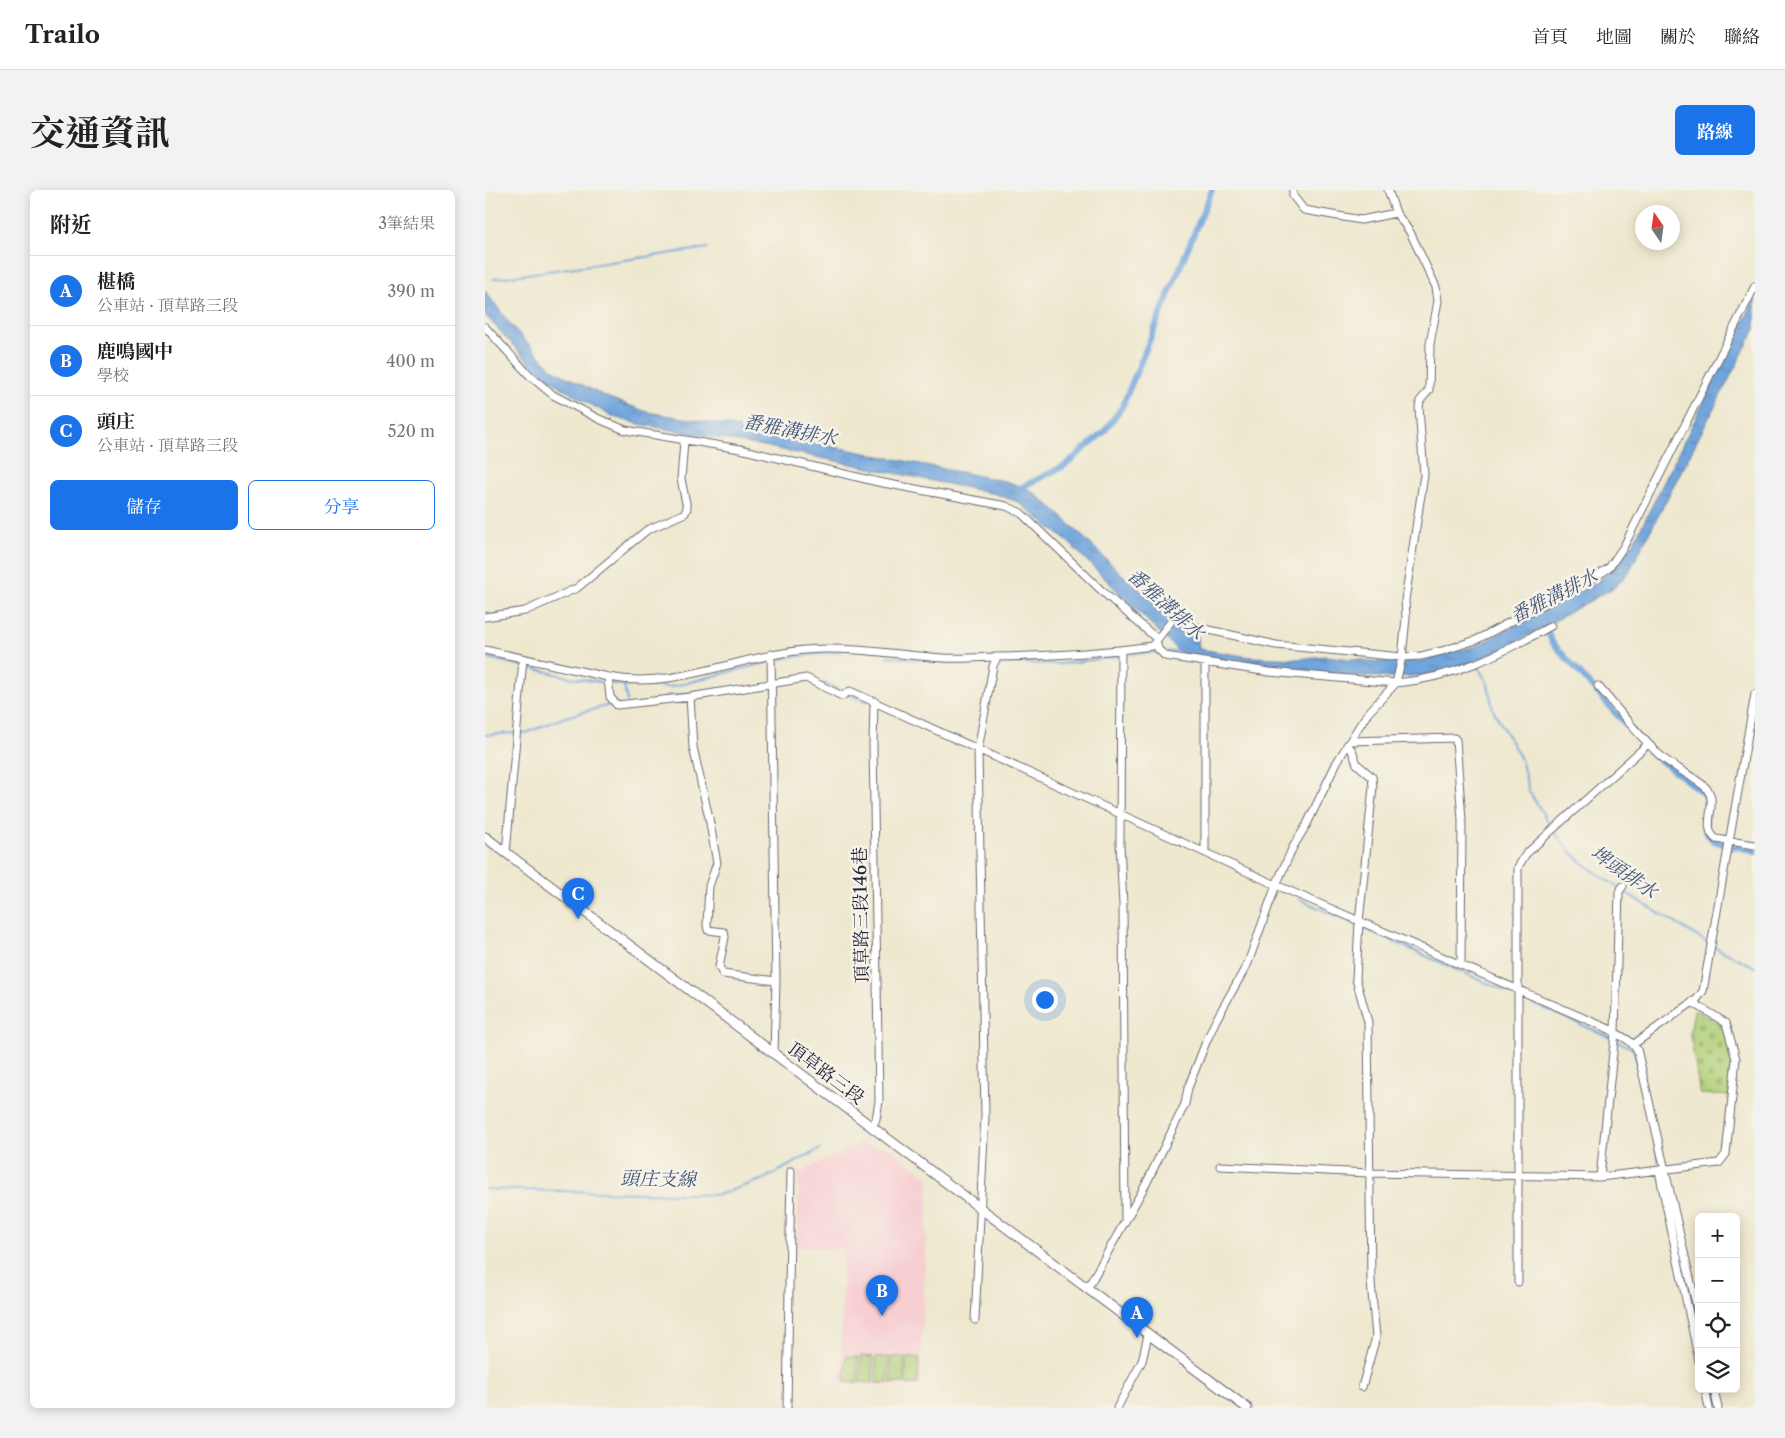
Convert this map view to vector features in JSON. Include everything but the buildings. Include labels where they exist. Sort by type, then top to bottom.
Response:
[{"type":"street","points":[[1293,190],[1293,196],[1304,210],[1361,220],[1396,213]]},
{"type":"street","points":[[1087,1289],[1146,1184],[1185,1104],[1188,1088],[1216,1020],[1248,963],[1276,885],[1293,847],[1349,743],[1368,713],[1396,683],[1402,657],[1406,618],[1405,600],[1424,475],[1419,408],[1420,401],[1429,390],[1430,344],[1437,301],[1436,287],[1410,232],[1396,213],[1388,190]]},
{"type":"street","points":[[485,650],[523,663],[643,681],[675,678],[771,654],[843,648],[995,661],[1121,654],[1152,646],[1156,638],[1175,615],[1196,627],[1275,645],[1402,657],[1442,651],[1476,640],[1609,568],[1624,546],[1755,286]]},
{"type":"street","points":[[485,327],[529,375],[553,395],[625,430],[684,442],[740,449],[878,482],[1006,506],[1021,513],[1103,592],[1156,638],[1160,652],[1205,664],[1396,683],[1415,682],[1479,664],[1551,626]]},
{"type":"street","points":[[485,617],[525,611],[577,588],[647,530],[685,513],[687,508],[681,479],[684,442]]},
{"type":"street","points":[[771,654],[776,981],[774,1054]]},
{"type":"street","points":[[1121,654],[1120,813],[1125,1083],[1125,1222]]},
{"type":"street","points":[[975,1320],[981,1209],[985,1060],[978,750],[995,661]]},
{"type":"street","points":[[506,853],[523,663]]},
{"type":"street","points":[[1205,664],[1205,852]]},
{"type":"street","points":[[607,677],[610,697],[617,705],[690,697],[805,678],[842,696],[850,690],[1276,885],[1461,964],[1615,1033],[1634,1044],[1662,1170],[1696,1348]]},
{"type":"street","points":[[1598,686],[1646,746],[1706,787],[1711,800],[1710,833],[1716,839],[1755,845]]},
{"type":"street","points":[[1634,1044],[1692,1002],[1703,991],[1731,842],[1755,694]]},
{"type":"street","points":[[690,697],[693,747],[717,863],[709,886],[708,930],[723,932],[725,936],[719,966],[723,974],[776,981]]},
{"type":"street","name":"頂草路三段146巷","points":[[872,1128],[876,1119],[879,1101],[873,745],[874,701]]},
{"type":"street","points":[[1349,743],[1453,738],[1456,740],[1462,820],[1461,964]]},
{"type":"street","points":[[1349,743],[1357,764],[1372,777],[1373,788],[1359,922],[1356,979],[1368,1022],[1371,1282],[1376,1337],[1362,1387]]},
{"type":"street","points":[[1518,1282],[1518,867],[1526,854],[1646,746]]},
{"type":"street","name":"頂草路三段","points":[[485,837],[1247,1408]]},
{"type":"street","points":[[1600,1177],[1615,1033],[1621,889]]},
{"type":"street","points":[[1220,1166],[1369,1172],[1600,1177],[1719,1163],[1726,1154],[1736,1059],[1726,1023],[1692,1002]]},
{"type":"street","points":[[787,1408],[791,1170]]},
{"type":"street","points":[[1662,1170],[1695,1303]]},
{"type":"street","points":[[1117,1408],[1142,1361],[1148,1335]]},
{"type":"street","points":[[1706,1393],[1709,1408]]},
{"type":"street","points":[[1715,1393],[1718,1408]]},
{"type":"shaded area","points":[[858,1144],[889,1148],[929,1178],[920,1386],[840,1384],[843,1249],[797,1247],[799,1173]]},
{"type":"green space","points":[[1694,1010],[1726,1027],[1733,1051],[1730,1096],[1700,1094],[1690,1034]]},
{"type":"green space","points":[[846,1356],[858,1357],[858,1383],[845,1382]]},
{"type":"green space","points":[[861,1356],[873,1357],[873,1383],[860,1382]]},
{"type":"green space","points":[[876,1357],[889,1357],[888,1383],[876,1383]]},
{"type":"green space","points":[[891,1357],[904,1357],[904,1383],[891,1383]]},
{"type":"green space","points":[[906,1358],[919,1358],[918,1384],[906,1384]]},
{"type":"water","points":[[485,291],[511,325],[552,369],[604,396],[647,412],[731,426],[1009,482],[1030,490],[1056,511],[1129,581],[1198,637],[1199,649],[1250,657],[1298,659],[1325,656],[1379,662],[1421,661],[1476,646],[1595,583],[1615,567],[1635,540],[1755,299],[1755,329],[1629,572],[1615,587],[1525,637],[1470,663],[1449,670],[1427,674],[1384,677],[1340,675],[1238,664],[1180,653],[1068,542],[1018,502],[996,494],[768,447],[644,425],[613,417],[565,390],[535,369],[485,315]]},
{"type":"waterway","points":[[1016,490],[1064,466],[1104,432],[1122,407],[1212,190]]},
{"type":"waterway","points":[[493,279],[708,248]]},
{"type":"waterway","points":[[1545,625],[1552,642],[1651,753],[1707,796],[1705,831],[1713,841],[1755,851]]},
{"type":"waterway","points":[[1163,652],[1178,651]]},
{"type":"waterway","points":[[773,661],[788,657],[840,652]]},
{"type":"waterway","points":[[1123,655],[1159,652]]},
{"type":"waterway","points":[[887,656],[947,663],[992,663]]},
{"type":"waterway","points":[[997,663],[1061,664],[1119,656]]},
{"type":"waterway","points":[[485,657],[573,678],[607,683]]},
{"type":"waterway","points":[[611,684],[671,687],[768,662]]},
{"type":"waterway","name":"埤頭排水","points":[[1477,665],[1488,684],[1493,710],[1521,759],[1529,791],[1551,827]]},
{"type":"waterway","points":[[823,683],[844,692]]},
{"type":"waterway","points":[[624,686],[627,701]]},
{"type":"waterway","points":[[666,696],[706,691]]},
{"type":"waterway","points":[[848,694],[867,702]]},
{"type":"waterway","points":[[518,733],[526,733],[565,717],[613,704]]},
{"type":"waterway","points":[[485,735],[513,733]]},
{"type":"waterway","name":"埤頭排水","points":[[1554,831],[1567,848],[1592,870],[1619,888]]},
{"type":"waterway","name":"埤頭排水","points":[[1623,891],[1708,943]]},
{"type":"waterway","points":[[1299,899],[1356,925]]},
{"type":"waterway","points":[[1361,927],[1516,996]]},
{"type":"waterway","name":"埤頭排水","points":[[1712,946],[1755,967]]},
{"type":"waterway","points":[[1520,998],[1612,1038]]},
{"type":"waterway","points":[[1616,1040],[1634,1050],[1660,1168]]},
{"type":"waterway","name":"頭庄支線","points":[[485,1189],[718,1195],[764,1179],[820,1149]]},
{"type":"waterway","points":[[1680,1253],[1695,1320]]},
{"type":"waterway","points":[[1711,1393],[1714,1408]]},
{"type":"place","name":"頭庄","points":[[578,919]]},
{"type":"place","name":"鹿鳴國中","points":[[882,1316]]},
{"type":"place","name":"椹橋","points":[[1137,1338]]},
{"type":"water label","name":"番雅溝排水","points":[[790,430]]},
{"type":"water label","name":"番雅溝排水","points":[[1554,596]]},
{"type":"water label","name":"番雅溝排水","points":[[1166,604]]}]
